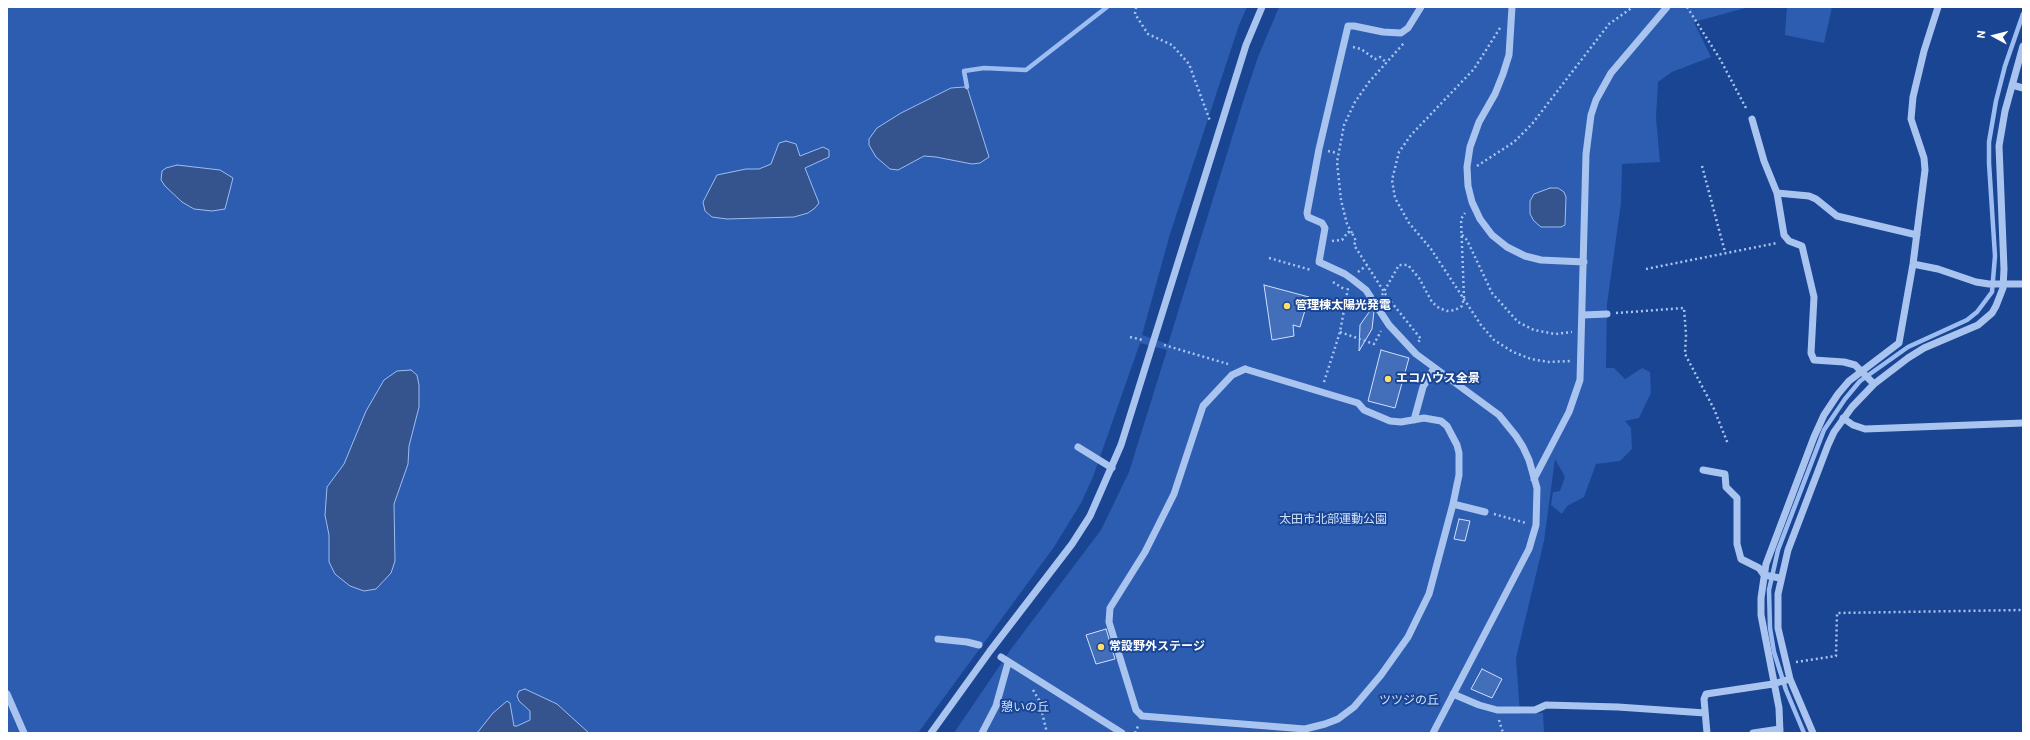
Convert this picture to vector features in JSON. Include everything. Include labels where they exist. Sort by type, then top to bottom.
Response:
[{"type":"street","points":[[931,733],[990,651],[1072,544],[1090,516],[1112,468],[1149,357],[1246,45],[1262,7]]},
{"type":"street","points":[[1421,7],[1408,28],[1402,32],[1383,32],[1348,26],[1307,209],[1308,216],[1322,223],[1325,228],[1319,262],[1345,274],[1366,290],[1388,325],[1410,347],[1434,368],[1499,415],[1510,427],[1529,460],[1537,488],[1534,534],[1529,549],[1433,733]]},
{"type":"street","points":[[1512,7],[1509,55],[1495,94],[1480,122],[1470,147],[1467,167],[1468,186],[1474,207],[1480,219],[1492,235],[1507,247],[1525,256],[1541,260],[1584,262]]},
{"type":"street","points":[[1534,479],[1576,395],[1582,361],[1586,154],[1591,115],[1596,100],[1611,73],[1667,7]]},
{"type":"street","points":[[1753,733],[1780,731],[1778,708],[1761,614],[1764,575],[1769,554],[1814,437],[1838,394],[1861,371],[1899,343],[1918,235],[1925,170],[1924,158],[1911,119],[1913,97],[1924,51],[1938,7]]},
{"type":"street","points":[[1813,733],[1790,679],[1778,622],[1778,594],[1780,578],[1788,550],[1828,445],[1843,418],[1874,384],[1902,362],[1924,348],[1968,330],[1986,319],[1996,306],[2003,285],[2004,269],[1999,146],[2012,85],[2023,46]]},
{"type":"street","points":[[2012,85],[2023,88]]},
{"type":"street","points":[[1752,119],[1764,161],[1777,193],[1784,236],[1789,241],[1802,246],[1814,297],[1812,353],[1814,360],[1844,362],[1856,366],[1874,384]]},
{"type":"street","points":[[1777,193],[1809,196],[1816,199],[1837,216],[1918,235]]},
{"type":"street","points":[[1913,264],[1989,284],[2023,284]]},
{"type":"street","points":[[1583,315],[1607,314]]},
{"type":"street","points":[[1414,420],[1423,387],[1434,368]]},
{"type":"street","points":[[1245,369],[1321,392],[1358,403],[1364,410],[1390,421],[1401,422],[1424,418],[1441,421],[1447,426],[1457,445],[1460,460],[1459,475],[1453,504],[1428,594],[1408,637],[1381,675],[1354,707],[1345,714],[1325,724],[1297,730],[1142,716],[1138,714],[1109,622],[1110,608],[1145,552],[1164,516],[1186,461],[1203,406],[1232,375],[1245,369]]},
{"type":"street","points":[[1843,418],[1853,425],[1865,429],[2023,423]]},
{"type":"street","points":[[1078,447],[1112,468]]},
{"type":"street","points":[[1703,470],[1725,474],[1726,487],[1737,498],[1739,553],[1741,559],[1759,568],[1764,575],[1780,578]]},
{"type":"street","points":[[1453,504],[1485,512]]},
{"type":"street","points":[[938,639],[967,642],[979,645]]},
{"type":"street","points":[[1001,657],[1008,663],[1122,733]]},
{"type":"street","points":[[982,733],[996,706],[1008,663]]},
{"type":"street","points":[[1706,733],[1704,699],[1706,694],[1773,684],[1790,679]]},
{"type":"street","points":[[7,694],[24,733]]},
{"type":"street","points":[[1454,694],[1479,705],[1497,710],[1535,710],[1546,705],[1618,707],[1705,713]]},
{"type":"path","points":[[1136,7],[1135,14],[1148,34],[1172,45],[1189,64],[1217,139]]},
{"type":"path","points":[[1467,167],[1475,167],[1483,164],[1514,142],[1532,124],[1609,24],[1633,7]]},
{"type":"path","points":[[1686,7],[1720,59],[1752,119]]},
{"type":"path","points":[[1501,25],[1474,69],[1411,135],[1399,152],[1392,180],[1395,198],[1410,224],[1431,249],[1481,325],[1494,340],[1513,352],[1531,359],[1549,362],[1582,361]]},
{"type":"path","points":[[1402,32],[1406,42],[1386,62],[1355,102],[1344,125],[1337,153],[1340,195],[1347,224],[1356,241],[1354,245],[1385,291],[1388,298],[1421,339],[1410,347]]},
{"type":"path","points":[[1343,44],[1361,49],[1375,59],[1378,57],[1386,62]]},
{"type":"path","points":[[1702,166],[1725,252]]},
{"type":"path","points":[[1376,305],[1399,264],[1402,264],[1408,265],[1412,268],[1432,302],[1439,308],[1448,311],[1455,310],[1462,306],[1464,300],[1461,219],[1465,213],[1474,207]]},
{"type":"path","points":[[1324,240],[1342,240],[1348,232],[1352,232]]},
{"type":"path","points":[[1462,235],[1467,240],[1492,293],[1518,322],[1534,330],[1556,334],[1582,331]]},
{"type":"path","points":[[1646,269],[1725,252],[1789,241]]},
{"type":"path","points":[[1269,258],[1313,271]]},
{"type":"path","points":[[1321,392],[1340,332],[1346,290],[1356,273],[1367,265]]},
{"type":"path","points":[[1330,280],[1346,290]]},
{"type":"path","points":[[1607,314],[1684,308],[1686,335],[1685,354],[1714,408],[1728,444]]},
{"type":"path","points":[[1340,332],[1374,344],[1382,329],[1388,325],[1394,324],[1403,317]]},
{"type":"path","points":[[1130,336],[1143,340]]},
{"type":"path","points":[[1164,345],[1245,369]]},
{"type":"path","points":[[1485,512],[1526,523]]},
{"type":"path","points":[[1786,663],[1836,656],[1837,613],[2023,610]]},
{"type":"path","points":[[1029,686],[1039,700],[1047,733]]},
{"type":"green space","points":[[7,7],[1247,7],[1239,25],[1170,234],[1142,335],[1168,344],[1243,102],[1258,57],[1279,7],[1749,7],[1694,22],[1711,57],[1672,72],[1658,82],[1656,118],[1660,162],[1622,164],[1621,203],[1607,304],[1606,368],[1614,368],[1625,379],[1642,368],[1650,372],[1651,393],[1639,418],[1625,421],[1631,428],[1632,449],[1620,461],[1596,464],[1584,497],[1567,506],[1562,514],[1551,505],[1553,492],[1560,491],[1565,477],[1555,459],[1544,541],[1516,658],[1520,714],[1543,713],[1544,733],[954,733],[1011,649],[1101,530],[1129,472],[1167,350],[1140,343],[1093,477],[1081,503],[1054,547],[918,733],[7,733]]},
{"type":"green space","points":[[1787,7],[1832,7],[1824,43],[1785,35]]},
{"type":"shaded area","points":[[967,87],[989,157],[980,163],[972,164],[924,156],[898,170],[890,169],[876,157],[869,145],[869,139],[877,128],[901,113],[951,88]]},
{"type":"shaded area","points":[[786,141],[796,144],[800,156],[823,147],[829,150],[829,157],[805,168],[819,203],[815,208],[808,213],[794,217],[727,219],[712,217],[705,211],[703,202],[717,175],[746,169],[759,169],[771,164],[779,143]]},
{"type":"shaded area","points":[[177,165],[220,170],[233,178],[225,209],[212,211],[194,209],[182,202],[165,186],[161,180],[162,171],[166,168]]},
{"type":"shaded area","points":[[1550,188],[1558,188],[1564,192],[1566,197],[1565,225],[1561,227],[1541,227],[1534,221],[1530,214],[1530,201],[1534,194]]},
{"type":"shaded area","points":[[411,370],[417,375],[419,385],[419,407],[409,446],[408,464],[394,504],[395,561],[391,573],[376,589],[364,591],[350,586],[335,574],[329,562],[329,535],[325,515],[327,487],[344,464],[366,411],[384,380],[397,371]]},
{"type":"shaded area","points":[[525,689],[557,704],[589,733],[477,733],[493,713],[507,701],[510,703],[514,726],[530,720],[530,711],[519,701],[517,696],[519,691]]},
{"type":"building","name":"管理棟太陽光発電","points":[[1264,285],[1309,297],[1300,327],[1293,325],[1294,336],[1272,340]]},
{"type":"building","points":[[1372,308],[1374,311],[1372,329],[1359,351],[1360,325]]},
{"type":"building","name":"エコハウス全景","points":[[1381,350],[1409,358],[1395,408],[1368,401]]},
{"type":"building","points":[[1459,519],[1470,521],[1465,541],[1454,539]]},
{"type":"building","name":"常設野外ステージ","points":[[1106,629],[1115,659],[1096,664],[1086,635]]},
{"type":"building","points":[[1482,669],[1502,679],[1492,698],[1471,689]]},
{"type":"waterway","points":[[967,87],[964,71],[984,68],[1026,70],[1107,7]]},
{"type":"waterway","points":[[1804,733],[1786,690],[1774,652],[1770,628],[1769,590],[1778,550],[1824,430],[1845,399],[1860,381],[1908,347],[1967,320],[1977,312],[1992,292],[1995,256],[1989,142],[1996,101],[2005,66],[2023,14]]},
{"type":"place","name":"管理棟太陽光発電","points":[[1287,306]]},
{"type":"place","name":"エコハウス全景","points":[[1388,379]]},
{"type":"place","name":"常設野外ステージ","points":[[1101,647]]},
{"type":"park label","name":"太田市北部運動公園","points":[[1333,520]]},
{"type":"park label","name":"ツツジの丘","points":[[1409,701]]},
{"type":"park label","name":"憩いの丘","points":[[1025,708]]}]
